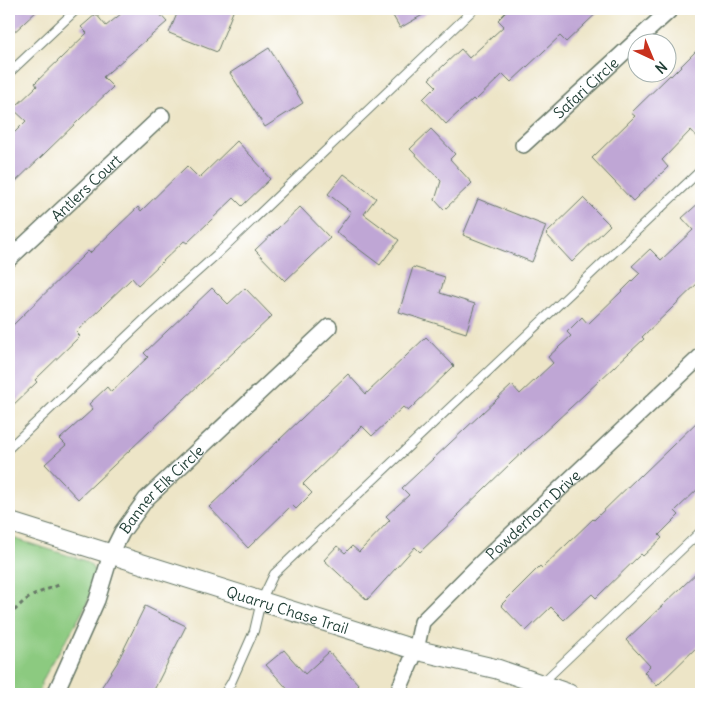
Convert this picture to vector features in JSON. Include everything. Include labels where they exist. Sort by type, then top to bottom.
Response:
[{"type":"street","name":"Safari Circle","points":[[523,145],[671,9]]},
{"type":"street","name":"Antlers Court","points":[[9,259],[162,116]]},
{"type":"street","name":"Banner Elk Circle","points":[[55,694],[97,600],[111,554],[122,532],[146,500],[329,328]]},
{"type":"street","name":"Powderhorn Drive","points":[[397,694],[416,650],[422,622],[701,356]]},
{"type":"street","name":"Quarry Chase Trail","points":[[9,522],[416,650],[496,668],[540,689],[569,694]]},
{"type":"lane","points":[[9,73],[77,9]]},
{"type":"lane","points":[[9,448],[216,255],[474,9]]},
{"type":"lane","points":[[224,694],[231,684],[254,631],[261,601],[274,574],[701,170]]},
{"type":"lane","points":[[540,689],[701,531]]},
{"type":"path","points":[[9,617],[21,602],[59,585]]},
{"type":"green space","points":[[9,537],[83,560],[90,565],[95,574],[94,584],[83,611],[48,670],[38,694],[9,694]]},
{"type":"building","points":[[9,9],[39,9],[9,37]]},
{"type":"building","points":[[127,9],[155,9],[167,22],[103,77],[113,87],[9,188],[9,138],[26,121],[13,109],[37,86],[35,83],[87,33],[81,27],[96,14],[106,26]]},
{"type":"building","points":[[179,9],[234,9],[217,52],[169,33]]},
{"type":"building","points":[[389,9],[433,9],[400,28]]},
{"type":"building","points":[[509,9],[601,9],[566,42],[560,36],[511,82],[503,74],[475,101],[473,99],[446,124],[423,99],[436,86],[429,79],[461,49],[469,58],[504,26],[498,20]]},
{"type":"building","points":[[701,46],[701,141],[691,130],[662,160],[668,167],[633,201],[592,158],[635,116],[631,113],[663,82],[678,82],[678,69]]},
{"type":"building","points":[[269,48],[303,103],[265,127],[230,73]]},
{"type":"building","points":[[431,129],[455,154],[450,159],[472,183],[444,210],[435,200],[441,181],[410,149]]},
{"type":"building","points":[[237,141],[270,179],[242,206],[234,198],[187,243],[184,241],[138,285],[132,278],[76,332],[80,336],[35,380],[37,382],[9,409],[9,329],[88,251],[90,253],[138,207],[141,211],[187,166],[199,178]]},
{"type":"building","points":[[344,174],[376,198],[364,214],[399,240],[380,265],[336,232],[351,212],[328,194]]},
{"type":"building","points":[[583,198],[610,225],[572,262],[546,234]]},
{"type":"building","points":[[478,199],[546,226],[532,262],[463,235]]},
{"type":"building","points":[[701,201],[701,280],[642,337],[644,339],[511,463],[420,552],[415,547],[367,600],[324,560],[337,546],[345,553],[352,546],[359,552],[390,520],[386,516],[409,495],[402,488],[512,385],[520,394],[553,363],[548,357],[571,336],[567,332],[582,317],[588,324],[640,273],[632,266],[650,249],[661,260],[693,230],[682,218]]},
{"type":"building","points":[[300,207],[330,238],[285,281],[255,250]]},
{"type":"building","points":[[413,267],[445,277],[440,293],[475,304],[466,333],[399,312]]},
{"type":"building","points":[[212,288],[228,304],[245,288],[272,316],[78,499],[45,464],[66,445],[60,439],[93,409],[89,404],[107,387],[111,392],[148,357],[144,353]]},
{"type":"building","points":[[426,337],[454,366],[408,411],[403,407],[372,436],[362,426],[303,484],[312,493],[296,509],[292,505],[248,548],[209,507],[348,374],[366,394]]},
{"type":"building","points":[[701,418],[701,486],[675,511],[679,515],[659,535],[662,538],[643,556],[641,554],[596,598],[592,594],[564,620],[551,607],[526,631],[501,605],[540,566],[542,568]]},
{"type":"building","points":[[701,569],[701,643],[657,686],[644,672],[650,666],[626,640]]},
{"type":"building","points":[[145,606],[186,626],[152,694],[97,694],[117,663]]},
{"type":"building","points":[[284,650],[305,674],[329,652],[359,685],[349,694],[292,694],[266,665]]}]
